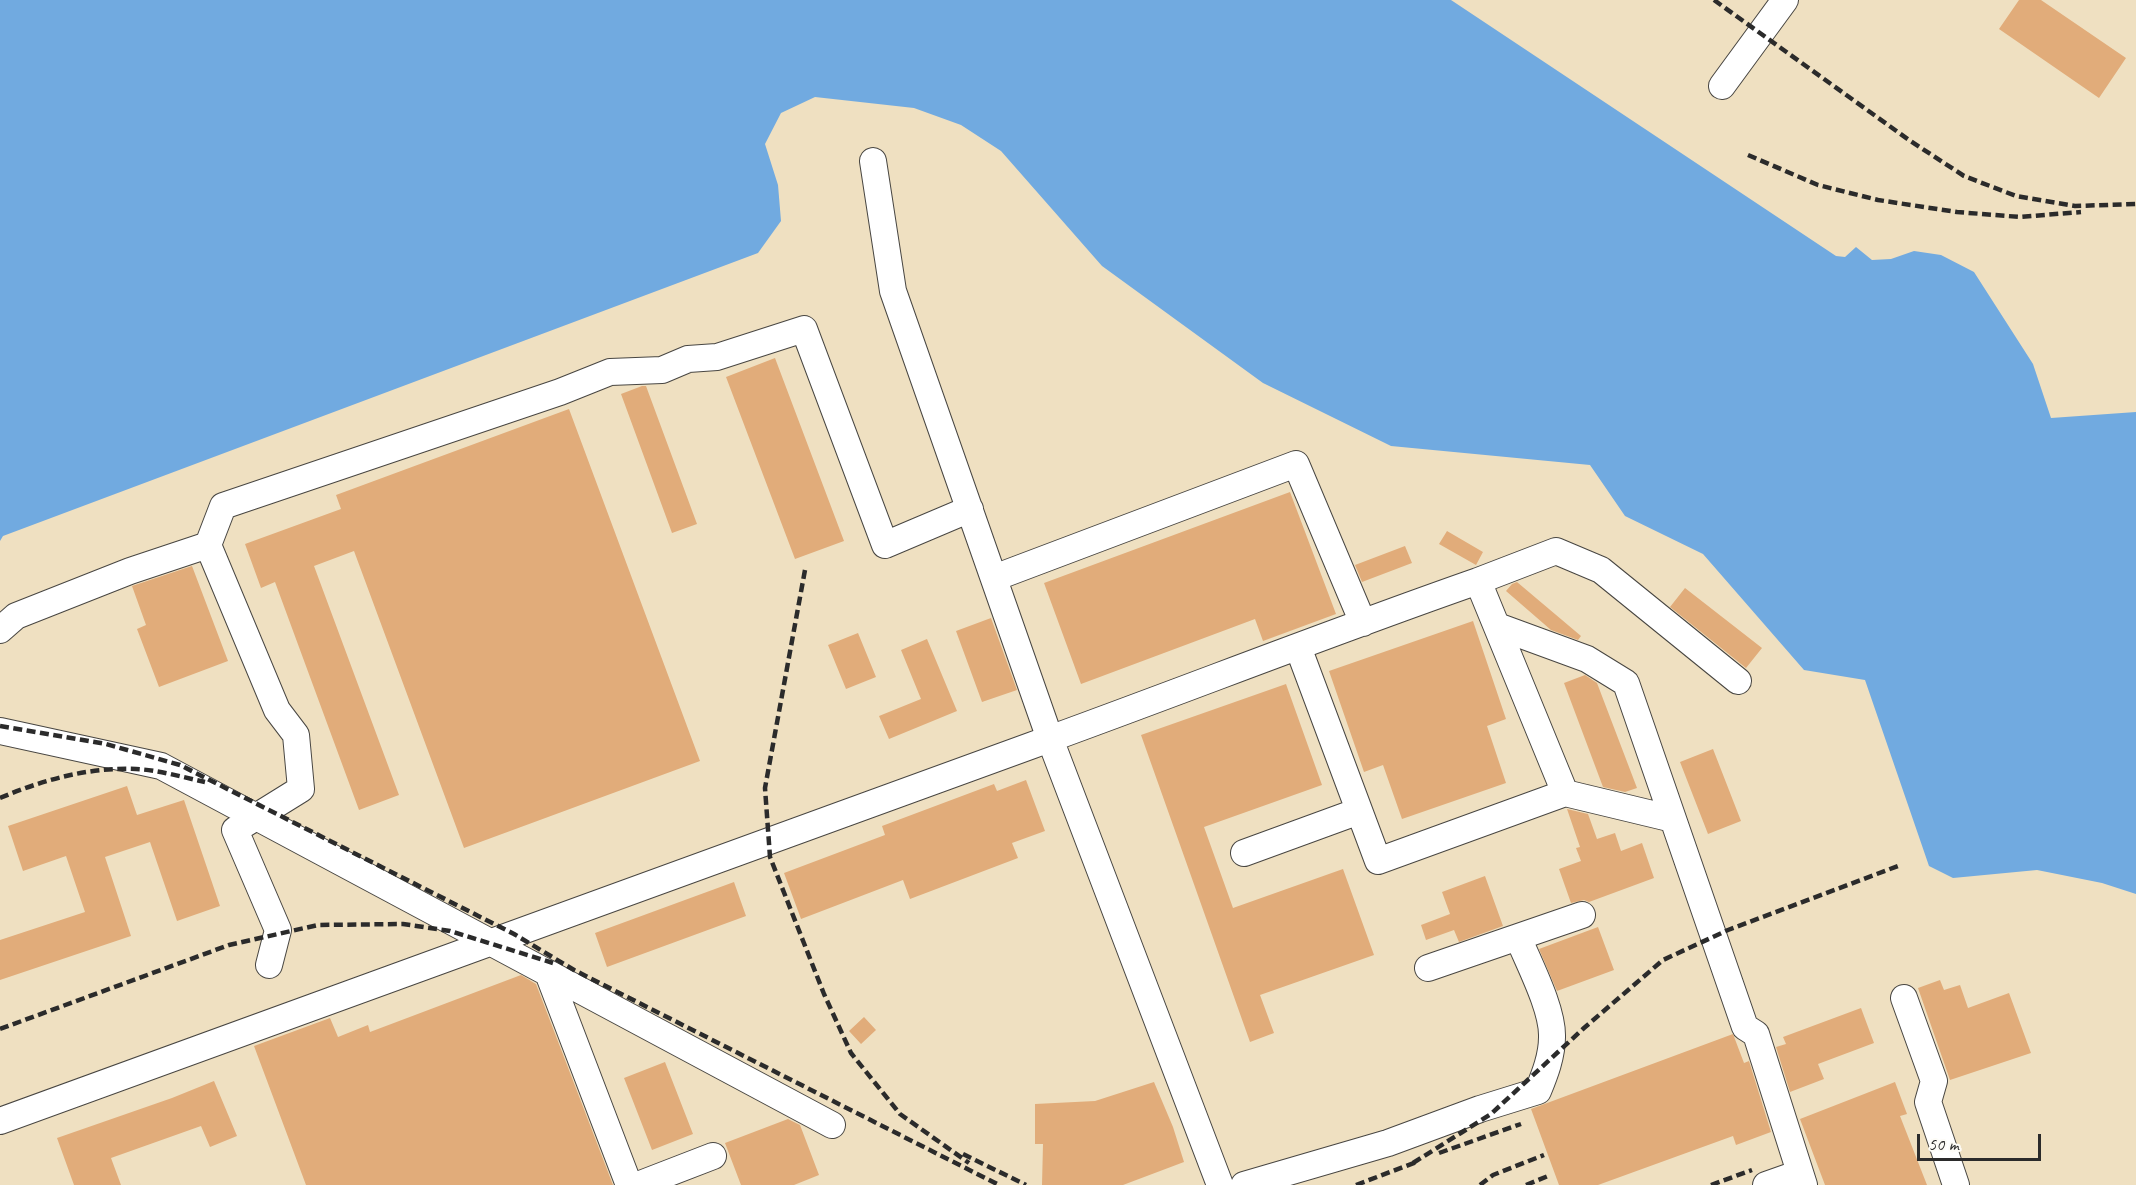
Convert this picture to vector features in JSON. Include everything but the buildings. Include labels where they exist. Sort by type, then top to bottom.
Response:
[{"type":"lane","points":[[1722,86],[1785,0]]},
{"type":"lane","points":[[873,161],[893,291],[1050,739],[1220,1185]]},
{"type":"lane","points":[[269,965],[278,930],[234,830],[301,789],[296,735],[277,710],[208,545],[223,506],[610,372],[662,370],[688,359],[717,357],[804,329],[885,545],[970,508]]},
{"type":"lane","points":[[994,578],[1296,464],[1363,623]]},
{"type":"lane","points":[[0,630],[16,616],[130,571],[208,545]]},
{"type":"lane","points":[[0,1121],[1050,739],[1556,551],[1601,570],[1738,681]]},
{"type":"lane","points":[[1478,581],[1565,793]]},
{"type":"lane","points":[[1497,626],[1587,659],[1626,682],[1745,1027],[1756,1034],[1802,1179],[1766,1185]]},
{"type":"lane","points":[[1298,647],[1378,861],[1565,793],[1673,819]]},
{"type":"lane","points":[[0,731],[161,766],[832,1125]]},
{"type":"lane","points":[[1244,853],[1359,812]]},
{"type":"lane","points":[[1428,968],[1582,915]]},
{"type":"lane","points":[[1244,1185],[1388,1143],[1480,1109],[1538,1091],[1550,1057],[1552,1037],[1550,1015],[1518,937]]},
{"type":"lane","points":[[548,973],[629,1185]]},
{"type":"lane","points":[[1904,998],[1934,1081],[1928,1102],[1956,1185]]},
{"type":"lane","points":[[638,1185],[713,1156]]},
{"type":"water","points":[[0,0],[1451,0],[1836,256],[1845,257],[1856,247],[1872,260],[1891,259],[1914,251],[1941,255],[1974,272],[2033,364],[2051,418],[2136,412],[2136,894],[2102,883],[2037,870],[1953,878],[1929,866],[1865,680],[1804,670],[1703,554],[1625,516],[1590,465],[1391,446],[1263,383],[1102,266],[1001,151],[961,125],[914,108],[815,97],[781,113],[765,144],[778,185],[781,221],[758,253],[3,536],[0,541]]},
{"type":"railway","points":[[1714,0],[1909,140],[1964,176],[2016,196],[2075,206],[2136,204]]},
{"type":"railway","points":[[1748,155],[1818,185],[1878,200],[1957,212],[2020,217],[2081,212]]},
{"type":"railway","points":[[805,570],[765,788],[770,857],[824,994],[851,1053],[900,1114],[969,1163]]},
{"type":"railway","points":[[0,726],[106,744],[180,765],[514,934],[574,970],[999,1185]]},
{"type":"railway","points":[[0,798],[49,780],[101,770],[144,770],[205,782]]},
{"type":"railway","points":[[1413,1163],[1491,1114],[1584,1028],[1663,960],[1728,930],[1898,866]]},
{"type":"railway","points":[[0,1029],[229,945],[318,925],[403,924],[450,931],[553,963]]},
{"type":"railway","points":[[1439,1153],[1521,1124]]},
{"type":"railway","points":[[963,1154],[1026,1185]]},
{"type":"railway","points":[[1480,1185],[1493,1175],[1544,1155]]},
{"type":"railway","points":[[1356,1185],[1419,1161]]},
{"type":"railway","points":[[1711,1185],[1752,1170]]},
{"type":"railway","points":[[1526,1185],[1548,1176]]}]
